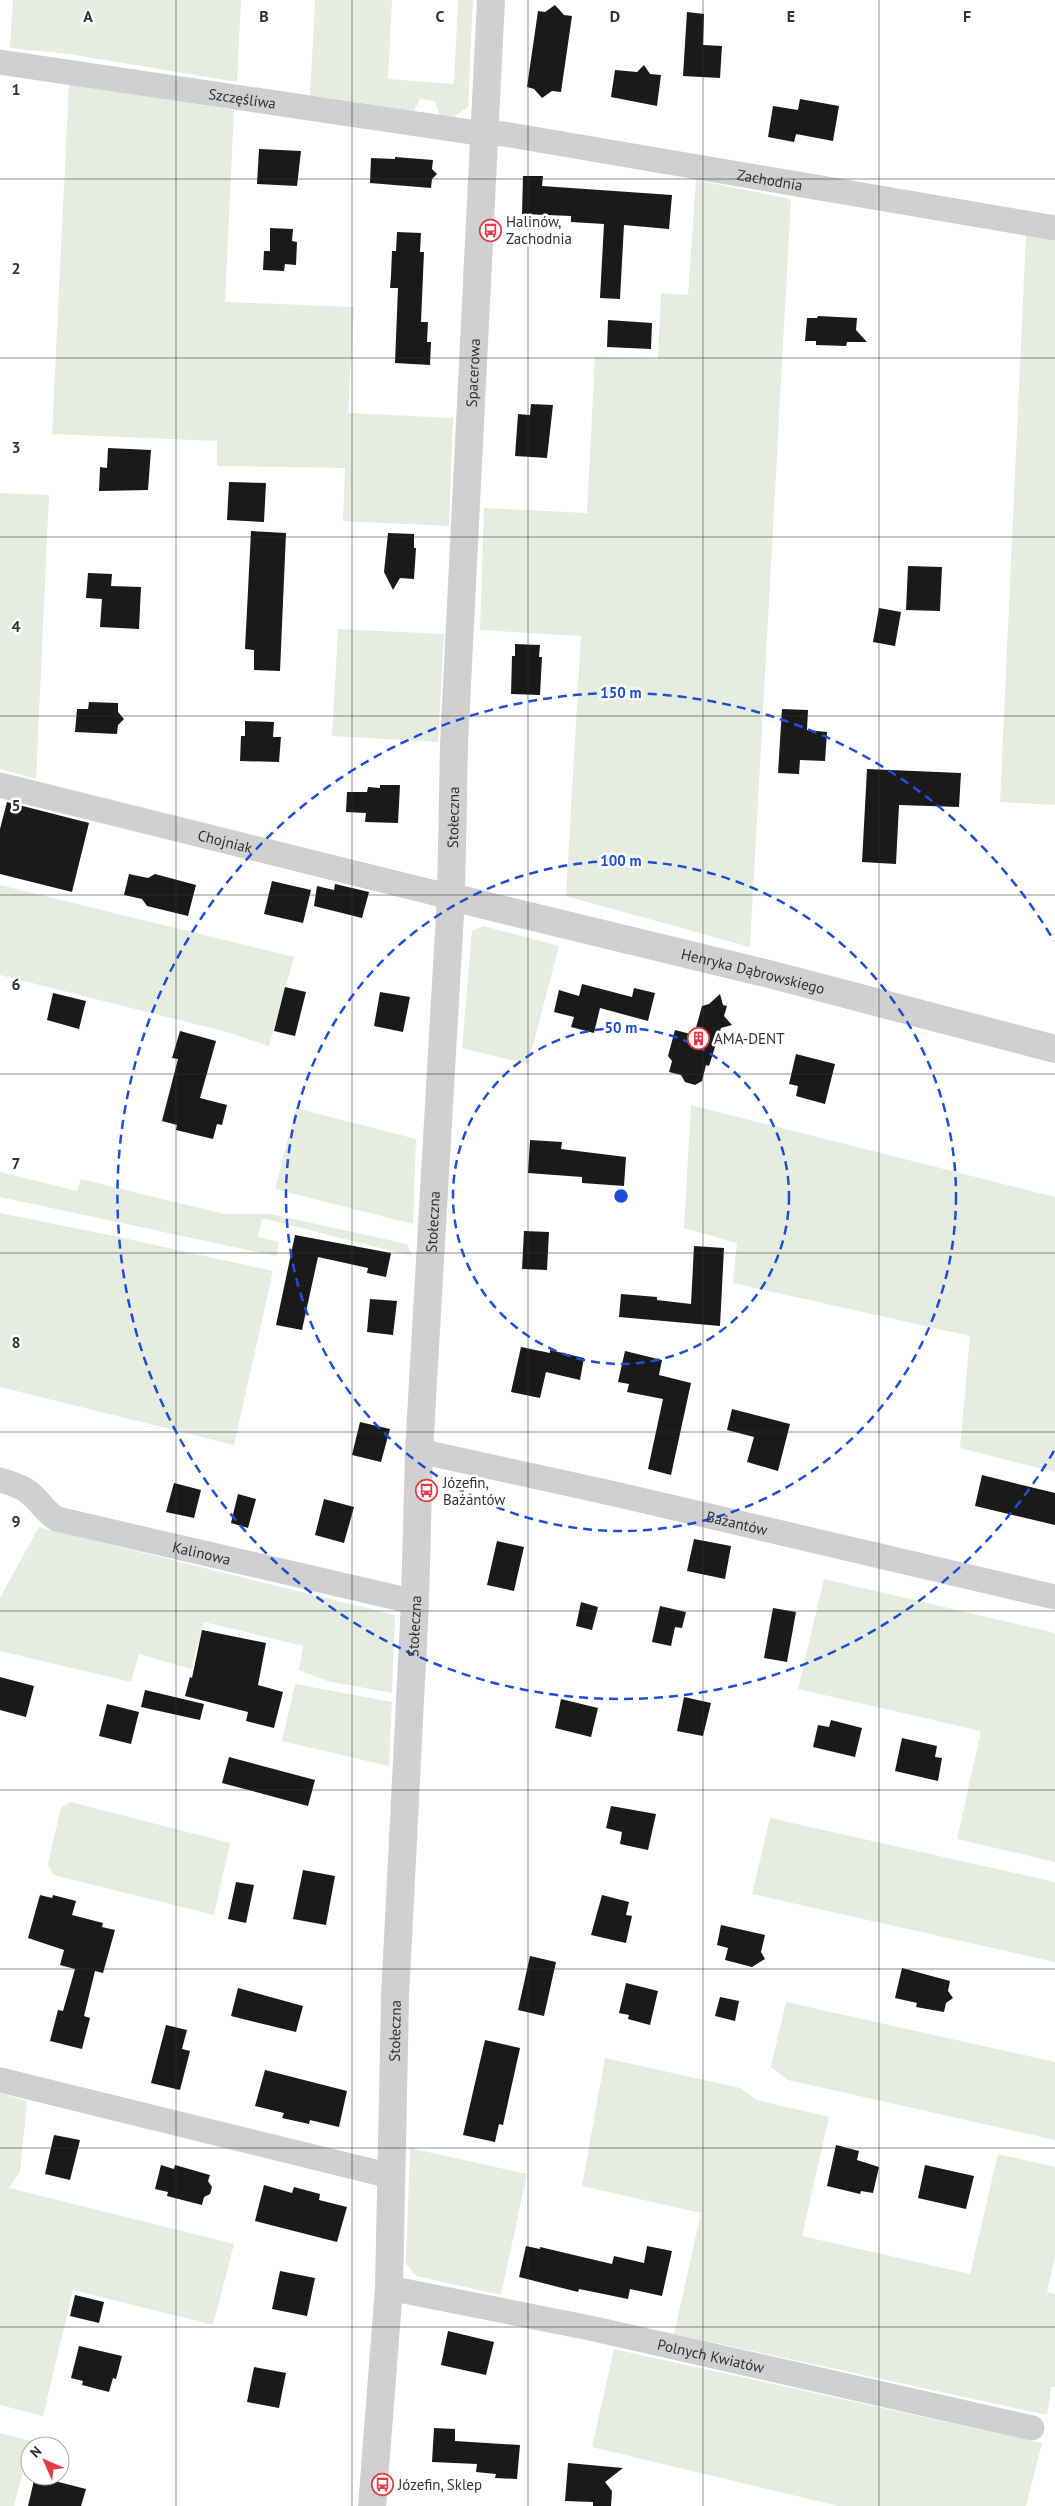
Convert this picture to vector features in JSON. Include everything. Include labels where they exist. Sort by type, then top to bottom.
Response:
[{"type":"street","name":"Spacerowa","points":[[454,745],[491,0]]},
{"type":"street","name":"Szczęśliwa","points":[[0,62],[484,133]]},
{"type":"street","name":"Zachodnia","points":[[484,133],[504,134],[1055,228]]},
{"type":"street","name":"Stołeczna","points":[[372,2506],[389,2288],[395,1989],[415,1602],[419,1451],[451,897],[454,745]]},
{"type":"street","name":"Chojniak","points":[[0,785],[451,897]]},
{"type":"street","name":"Henryka Dąbrowskiego","points":[[451,897],[769,974],[1055,1049]]},
{"type":"street","name":"Bażantów","points":[[419,1451],[615,1494],[1055,1597]]},
{"type":"street","name":"Kalinowa","points":[[0,1480],[15,1484],[28,1491],[47,1514],[56,1519],[415,1602]]},
{"type":"street","points":[[0,2080],[391,2176]]},
{"type":"street","name":"Polnych Kwiatów","points":[[389,2288],[590,2328],[1032,2428]]},
{"type":"shaded area","points":[[13,0],[241,0],[237,82],[69,54],[10,48]]},
{"type":"shaded area","points":[[315,0],[392,0],[388,79],[454,84],[458,0],[473,0],[468,107],[454,117],[439,115],[435,101],[420,99],[414,111],[310,95]]},
{"type":"shaded area","points":[[69,84],[234,110],[225,302],[354,307],[348,413],[453,418],[449,526],[343,521],[345,468],[217,466],[217,441],[52,434]]},
{"type":"shaded area","points":[[696,180],[791,199],[750,947],[566,896],[581,636],[480,630],[484,508],[587,513],[595,357],[658,359],[661,293],[688,295]]},
{"type":"shaded area","points":[[1026,235],[1055,240],[1055,805],[1000,802]]},
{"type":"shaded area","points":[[0,493],[49,495],[36,779],[0,769]]},
{"type":"shaded area","points":[[338,629],[444,634],[438,742],[332,736]]},
{"type":"shaded area","points":[[0,885],[294,957],[269,1046],[227,1032],[0,975]]},
{"type":"shaded area","points":[[484,926],[559,946],[528,1064],[462,1048],[472,931]]},
{"type":"shaded area","points":[[691,1105],[1055,1197],[1055,1472],[960,1448],[970,1336],[733,1283],[737,1243],[684,1228]]},
{"type":"shaded area","points":[[296,1108],[416,1139],[413,1224],[275,1189]]},
{"type":"shaded area","points":[[0,1172],[77,1191],[81,1179],[224,1214],[271,1214],[407,1244],[412,1256],[262,1218],[258,1237],[279,1242],[276,1256],[0,1197]]},
{"type":"shaded area","points":[[0,1213],[273,1271],[234,1445],[0,1387]]},
{"type":"shaded area","points":[[39,1527],[395,1615],[392,1693],[327,1681],[299,1670],[303,1646],[204,1622],[191,1669],[139,1654],[131,1682],[0,1651],[0,1598]]},
{"type":"shaded area","points":[[824,1579],[1055,1633],[1055,1862],[957,1839],[981,1731],[798,1689]]},
{"type":"shaded area","points":[[295,1684],[392,1702],[389,1766],[282,1741]]},
{"type":"shaded area","points":[[71,1802],[230,1843],[214,1915],[53,1875],[48,1864],[61,1807]]},
{"type":"shaded area","points":[[770,1818],[1055,1882],[1055,1962],[752,1894]]},
{"type":"shaded area","points":[[786,2002],[1055,2062],[1055,2140],[788,2080],[771,2067]]},
{"type":"shaded area","points":[[605,2058],[740,2088],[757,2100],[829,2117],[802,2236],[970,2274],[998,2154],[1055,2167],[1055,2257],[1047,2292],[1055,2294],[1055,2387],[1051,2387],[1047,2415],[674,2334],[701,2213],[582,2186]]},
{"type":"shaded area","points":[[0,2093],[27,2101],[20,2172],[9,2188],[234,2244],[213,2325],[73,2290],[43,2416],[0,2405]]},
{"type":"shaded area","points":[[410,2148],[527,2174],[501,2295],[416,2276],[406,2264]]},
{"type":"shaded area","points":[[614,2349],[1042,2443],[1026,2506],[838,2506],[592,2447]]},
{"type":"shaded area","points":[[0,2433],[20,2438],[20,2483],[14,2506],[0,2506]]},
{"type":"building","points":[[555,5],[564,15],[572,16],[561,92],[552,91],[542,98],[534,89],[527,87],[538,11],[545,12]]},
{"type":"building","points":[[687,12],[704,14],[703,45],[722,46],[720,78],[683,76]]},
{"type":"building","points":[[644,65],[650,74],[661,75],[657,106],[611,97],[615,70],[637,72]]},
{"type":"building","points":[[800,99],[839,106],[833,141],[796,134],[794,142],[768,137],[773,106],[798,110]]},
{"type":"building","points":[[259,149],[301,151],[297,186],[257,184]]},
{"type":"building","points":[[395,157],[433,160],[432,169],[437,174],[432,179],[431,188],[370,183],[371,158],[395,159]]},
{"type":"building","points":[[523,176],[543,176],[542,186],[672,195],[669,229],[624,225],[620,299],[600,298],[604,224],[571,222],[571,216],[522,214]]},
{"type":"building","points":[[270,228],[293,229],[292,241],[297,242],[296,265],[285,264],[284,271],[263,270],[264,251],[270,251]]},
{"type":"building","points":[[397,232],[421,233],[420,252],[424,252],[421,322],[428,322],[427,342],[431,342],[430,365],[395,363],[398,288],[390,288],[392,251],[396,251]]},
{"type":"building","points":[[818,316],[857,318],[856,330],[867,342],[847,342],[846,346],[816,345],[816,341],[805,341],[807,318],[817,318]]},
{"type":"building","points":[[608,320],[652,323],[651,349],[607,347]]},
{"type":"building","points":[[531,404],[553,405],[547,458],[515,456],[518,414],[530,415]]},
{"type":"building","points":[[108,448],[151,450],[148,490],[99,491],[100,467],[107,468]]},
{"type":"building","points":[[229,482],[266,483],[264,522],[227,520]]},
{"type":"building","points":[[251,531],[286,533],[280,671],[254,670],[254,650],[245,649]]},
{"type":"building","points":[[388,533],[414,534],[414,548],[416,548],[414,579],[400,578],[393,590],[384,572]]},
{"type":"building","points":[[908,566],[942,567],[940,611],[906,610]]},
{"type":"building","points":[[88,573],[112,574],[111,586],[141,587],[139,629],[100,627],[102,599],[86,598]]},
{"type":"building","points":[[879,608],[901,612],[895,646],[873,642]]},
{"type":"building","points":[[515,644],[540,645],[539,657],[542,657],[540,695],[511,694],[512,656],[515,656]]},
{"type":"building","points":[[89,702],[118,703],[118,712],[124,719],[118,725],[117,734],[75,732],[77,709],[88,709]]},
{"type":"building","points":[[782,709],[808,710],[807,730],[827,732],[825,761],[800,760],[799,774],[778,773]]},
{"type":"building","points":[[245,721],[274,722],[273,737],[281,737],[279,762],[240,761],[241,736],[245,736]]},
{"type":"building","points":[[867,769],[961,773],[959,807],[899,805],[896,864],[862,862]]},
{"type":"building","points":[[380,785],[400,785],[398,823],[365,822],[366,813],[346,812],[347,792],[367,792],[368,787],[380,788]]},
{"type":"building","points":[[7,802],[89,823],[72,892],[0,874],[0,829]]},
{"type":"building","points":[[129,874],[148,878],[155,874],[196,885],[188,916],[147,906],[142,899],[124,895]]},
{"type":"building","points":[[272,881],[311,890],[303,923],[264,914]]},
{"type":"building","points":[[335,884],[369,892],[362,918],[314,906],[317,886],[334,890]]},
{"type":"building","points":[[582,984],[632,997],[634,988],[655,993],[648,1021],[600,1008],[594,1033],[571,1027],[574,1017],[554,1012],[559,990],[579,996]]},
{"type":"building","points":[[285,987],[306,992],[295,1036],[274,1031]]},
{"type":"building","points":[[380,992],[410,997],[403,1032],[374,1026]]},
{"type":"building","points":[[53,993],[86,1001],[79,1029],[47,1020]]},
{"type":"building","name":"AMA-DENT","points":[[720,994],[723,1005],[727,1006],[724,1016],[732,1025],[721,1028],[709,1066],[706,1065],[702,1081],[695,1085],[685,1082],[681,1075],[669,1072],[672,1061],[668,1056],[675,1030],[694,1035],[702,1006],[709,1004]]},
{"type":"building","points":[[180,1031],[216,1041],[200,1098],[227,1105],[222,1125],[217,1124],[213,1139],[176,1130],[177,1125],[162,1121],[178,1059],[172,1058]]},
{"type":"building","points":[[796,1054],[835,1064],[825,1104],[796,1096],[798,1086],[789,1084]]},
{"type":"building","points":[[530,1140],[562,1142],[561,1149],[626,1157],[624,1186],[582,1183],[582,1177],[528,1173]]},
{"type":"building","points":[[524,1231],[549,1232],[547,1270],[522,1269]]},
{"type":"building","points":[[295,1235],[391,1253],[386,1277],[367,1273],[368,1268],[318,1257],[302,1330],[276,1325]]},
{"type":"building","points":[[694,1246],[724,1248],[720,1326],[619,1317],[621,1294],[657,1297],[657,1300],[691,1304]]},
{"type":"building","points":[[370,1299],[397,1301],[393,1335],[367,1332]]},
{"type":"building","points":[[521,1347],[550,1353],[550,1350],[584,1358],[580,1380],[546,1372],[540,1398],[511,1392]]},
{"type":"building","points":[[625,1351],[662,1360],[659,1375],[691,1383],[671,1475],[648,1469],[663,1399],[627,1392],[629,1384],[618,1382]]},
{"type":"building","points":[[732,1409],[790,1424],[778,1471],[747,1462],[754,1437],[727,1430]]},
{"type":"building","points":[[360,1422],[390,1429],[381,1462],[352,1455]]},
{"type":"building","points":[[982,1475],[1055,1493],[1055,1525],[975,1506]]},
{"type":"building","points":[[174,1483],[201,1490],[194,1518],[166,1512]]},
{"type":"building","points":[[238,1494],[256,1499],[248,1528],[231,1523]]},
{"type":"building","points":[[324,1499],[354,1507],[344,1543],[315,1535]]},
{"type":"building","points":[[694,1539],[731,1546],[725,1579],[687,1571]]},
{"type":"building","points":[[497,1541],[524,1547],[514,1591],[487,1585]]},
{"type":"building","points":[[581,1602],[598,1607],[592,1630],[576,1626]]},
{"type":"building","points":[[660,1606],[686,1612],[682,1628],[675,1627],[671,1646],[652,1642]]},
{"type":"building","points":[[773,1608],[796,1612],[787,1662],[764,1658]]},
{"type":"building","points":[[202,1630],[266,1643],[258,1685],[283,1692],[274,1728],[246,1721],[248,1712],[185,1696],[190,1677],[192,1678]]},
{"type":"building","points":[[0,1677],[34,1686],[26,1717],[0,1710]]},
{"type":"building","points":[[145,1690],[204,1704],[200,1720],[141,1707]]},
{"type":"building","points":[[684,1697],[711,1703],[703,1736],[677,1731]]},
{"type":"building","points":[[561,1699],[598,1708],[591,1737],[555,1728]]},
{"type":"building","points":[[107,1704],[139,1712],[131,1744],[99,1736]]},
{"type":"building","points":[[831,1720],[862,1728],[855,1757],[813,1747],[818,1725],[829,1727]]},
{"type":"building","points":[[902,1738],[937,1746],[935,1757],[942,1758],[938,1781],[895,1771]]},
{"type":"building","points":[[229,1757],[315,1780],[308,1806],[222,1783]]},
{"type":"building","points":[[611,1806],[656,1814],[648,1850],[620,1844],[622,1832],[606,1828]]},
{"type":"building","points":[[303,1870],[335,1876],[326,1925],[293,1919]]},
{"type":"building","points":[[236,1882],[254,1885],[246,1923],[228,1919]]},
{"type":"building","points":[[40,1895],[52,1898],[53,1895],[76,1901],[72,1915],[103,1923],[102,1927],[115,1930],[103,1973],[95,1971],[84,2016],[90,2018],[82,2049],[50,2041],[58,2010],[63,2011],[75,1969],[60,1965],[64,1950],[28,1938]]},
{"type":"building","points":[[602,1895],[629,1902],[626,1915],[632,1916],[626,1943],[591,1935]]},
{"type":"building","points":[[721,1925],[765,1935],[761,1952],[765,1959],[752,1967],[725,1960],[728,1948],[717,1945]]},
{"type":"building","points":[[530,1956],[556,1962],[544,2016],[518,2010]]},
{"type":"building","points":[[902,1968],[950,1981],[948,1991],[953,1998],[946,2003],[944,2012],[916,2007],[917,2003],[895,1998]]},
{"type":"building","points":[[626,1983],[658,1991],[650,2025],[628,2019],[629,2015],[619,2013]]},
{"type":"building","points":[[238,1988],[303,2006],[296,2032],[231,2016]]},
{"type":"building","points":[[720,1997],[739,2001],[735,2021],[715,2016]]},
{"type":"building","points":[[166,2025],[187,2030],[182,2049],[190,2051],[180,2090],[151,2083]]},
{"type":"building","points":[[485,2040],[520,2048],[503,2125],[499,2124],[495,2142],[463,2135]]},
{"type":"building","points":[[265,2070],[347,2091],[339,2127],[310,2120],[309,2124],[282,2118],[284,2113],[255,2106]]},
{"type":"building","points":[[54,2135],[80,2140],[70,2180],[45,2174]]},
{"type":"building","points":[[836,2145],[859,2151],[857,2160],[879,2167],[873,2193],[861,2191],[860,2194],[827,2186]]},
{"type":"building","points":[[161,2165],[174,2169],[175,2165],[210,2175],[208,2181],[212,2187],[210,2194],[204,2197],[202,2205],[167,2196],[168,2192],[155,2189]]},
{"type":"building","points":[[925,2165],[974,2176],[966,2209],[918,2198]]},
{"type":"building","points":[[264,2185],[292,2193],[294,2187],[320,2194],[319,2200],[347,2207],[337,2242],[255,2221]]},
{"type":"building","points":[[526,2246],[540,2249],[540,2247],[612,2264],[614,2256],[644,2263],[647,2246],[672,2251],[662,2296],[630,2289],[628,2299],[579,2289],[578,2292],[519,2277]]},
{"type":"building","points":[[280,2271],[315,2278],[307,2316],[272,2309]]},
{"type":"building","points":[[75,2295],[104,2302],[99,2323],[70,2316]]},
{"type":"building","points":[[448,2331],[494,2342],[486,2375],[441,2365]]},
{"type":"building","points":[[79,2346],[122,2356],[116,2379],[113,2378],[109,2392],[82,2385],[83,2381],[71,2378]]},
{"type":"building","points":[[254,2367],[286,2373],[279,2408],[247,2402]]},
{"type":"building","points":[[434,2428],[455,2429],[455,2441],[520,2445],[517,2479],[495,2478],[496,2474],[476,2472],[477,2464],[432,2462]]},
{"type":"building","points":[[568,2463],[623,2468],[605,2482],[612,2491],[611,2506],[593,2506],[593,2502],[565,2501]]},
{"type":"building","points":[[70,2485],[86,2489],[81,2506],[28,2506],[33,2486]]},
{"type":"place","name":"Halinów, Zachodnia","points":[[490,230]]},
{"type":"place","name":"AMA-DENT","points":[[698,1038]]},
{"type":"place","name":"Józefin, Bażantów","points":[[427,1491]]},
{"type":"place","name":"Józefin, Sklep","points":[[382,2484]]}]
